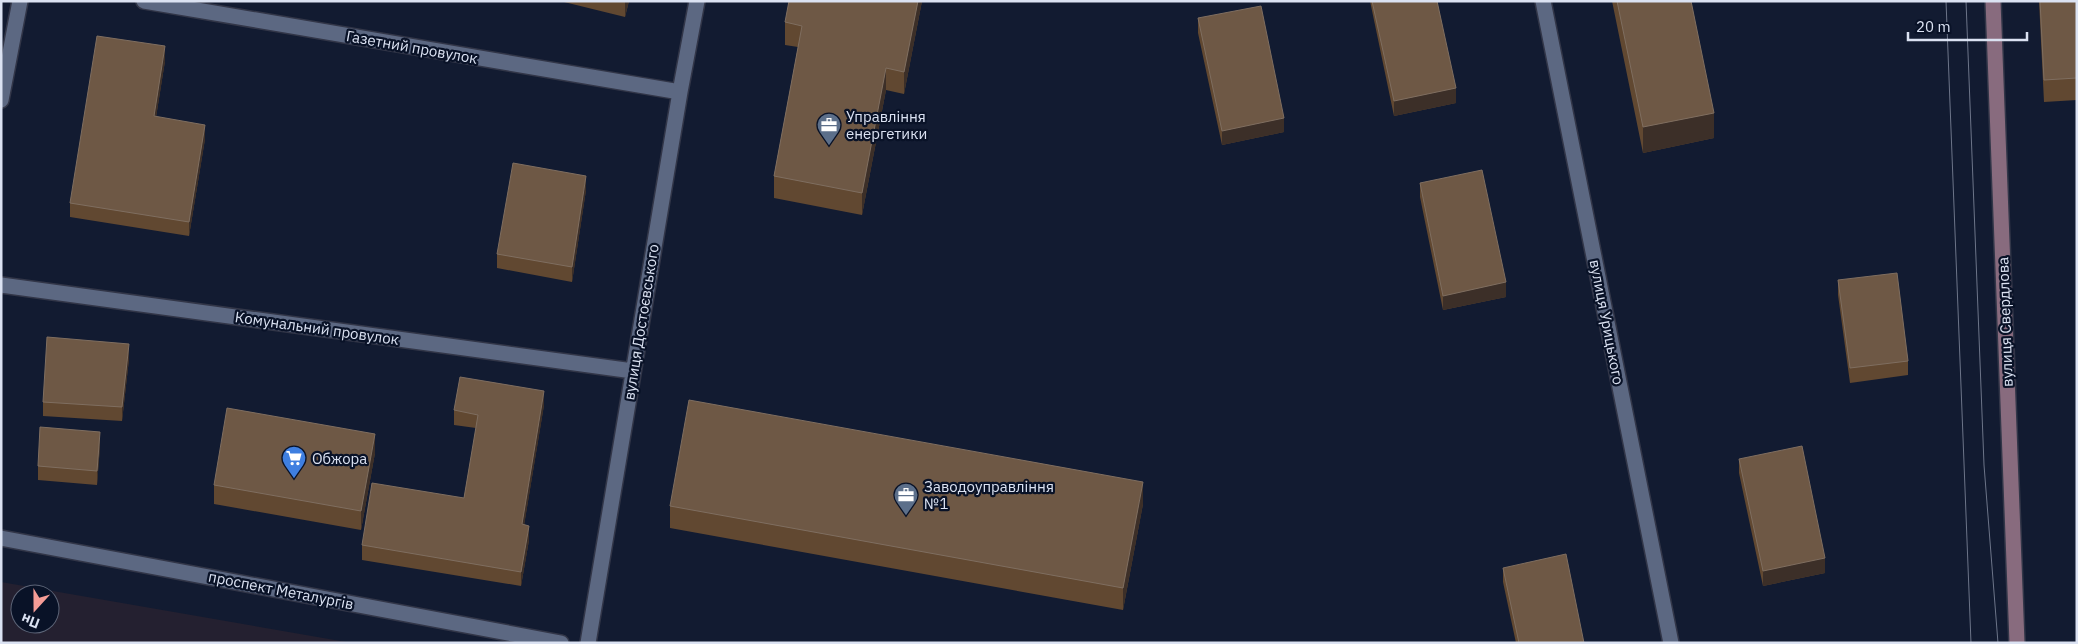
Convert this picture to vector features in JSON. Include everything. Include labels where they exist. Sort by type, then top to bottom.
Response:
[{"type":"street","points":[[1,100],[20,1]]},
{"type":"street","name":"Газетний провулок","points":[[144,1],[680,92]]},
{"type":"street","name":"вулиця Достоєвського","points":[[588,643],[680,92],[697,1]]},
{"type":"street","name":"вулиця Урицького","points":[[1543,1],[1671,643]]},
{"type":"street","name":"вулиця Свердлова","points":[[1993,1],[2017,643]]},
{"type":"street","name":"Комунальний провулок","points":[[1,284],[633,371]]},
{"type":"street","name":"проспект Металургів","points":[[1,538],[561,643]]},
{"type":"shaded area","points":[[1,582],[13,584],[10,584],[10,634],[60,634],[60,592],[352,643],[1,643]]},
{"type":"building","name":"Управління енергетики","points":[[789,1],[918,1],[904,72],[886,68],[862,193],[774,176],[802,26],[785,22]]},
{"type":"building","points":[[1372,1],[1437,1],[1456,88],[1394,101]]},
{"type":"building","points":[[1617,1],[1691,1],[1714,113],[1643,127]]},
{"type":"building","points":[[2040,1],[2077,1],[2077,78],[2044,80]]},
{"type":"building","points":[[1261,6],[1284,118],[1222,131],[1198,18]]},
{"type":"building","points":[[97,36],[165,46],[154,116],[205,125],[189,222],[70,203]]},
{"type":"building","points":[[513,163],[586,176],[572,267],[497,254]]},
{"type":"building","points":[[1482,170],[1506,282],[1443,296],[1420,183]]},
{"type":"building","points":[[1897,273],[1908,361],[1850,368],[1838,280]]},
{"type":"building","points":[[47,337],[129,344],[122,407],[43,402]]},
{"type":"building","points":[[460,377],[544,391],[522,524],[529,526],[521,572],[362,545],[372,483],[464,498],[478,415],[454,410]]},
{"type":"building","name":"Заводоуправління №1","points":[[689,400],[1143,482],[1123,588],[670,506]]},
{"type":"building","name":"Обжора","points":[[227,408],[375,434],[361,511],[214,485]]},
{"type":"building","points":[[40,427],[100,432],[97,471],[38,466]]},
{"type":"building","points":[[1802,446],[1825,558],[1763,571],[1739,459]]},
{"type":"building","points":[[1566,554],[1584,643],[1519,643],[1503,568]]},
{"type":"tram line","points":[[1946,1],[1971,643]]},
{"type":"tram line","points":[[1966,1],[1984,465],[1998,643]]},
{"type":"place","name":"Управління енергетики","points":[[829,146]]},
{"type":"place","name":"Обжора","points":[[294,479]]},
{"type":"place","name":"Заводоуправління №1","points":[[906,516]]}]
